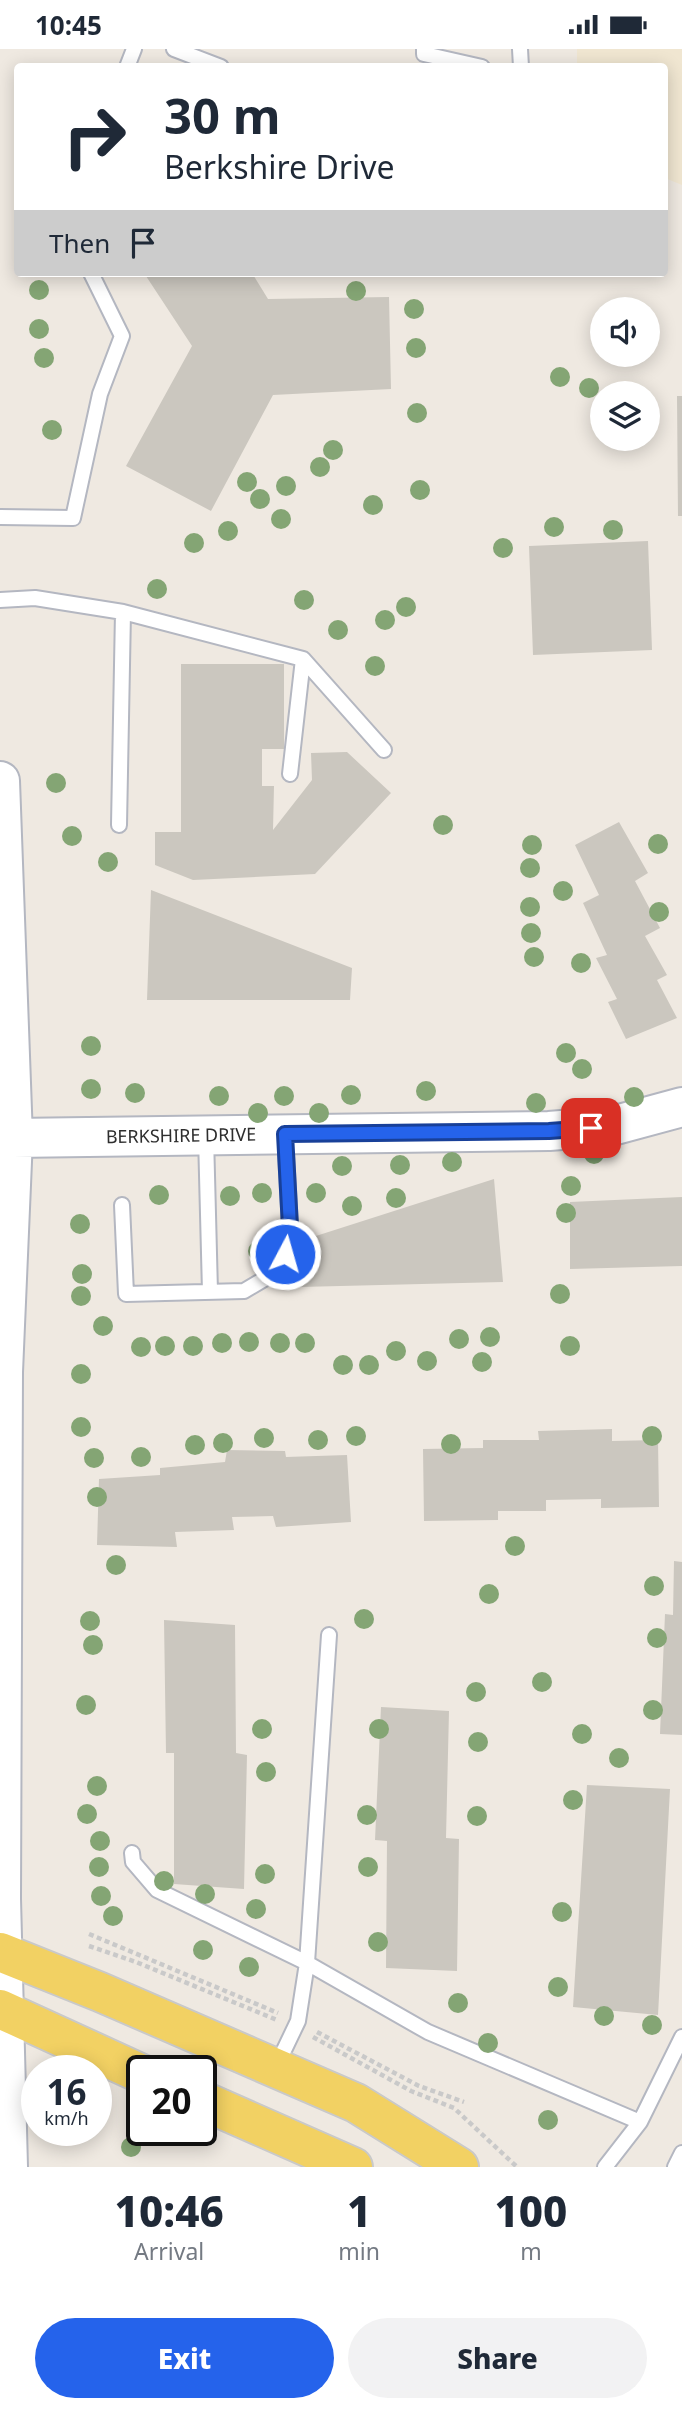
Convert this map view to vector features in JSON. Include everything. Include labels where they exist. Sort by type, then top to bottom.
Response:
[{"type":"main road","points":[[0,781],[13,1138],[3,1372],[1,1670],[1,1952],[8,2167]]},
{"type":"main road","name":"BERKSHIRE DRIVE","points":[[13,1138],[549,1131],[612,1126],[682,1107]]},
{"type":"main road","points":[[1,1952],[356,2103],[459,2167]]},
{"type":"main road","points":[[2,2010],[126,2067]]},
{"type":"main road","points":[[217,2107],[353,2167]]},
{"type":"lane","points":[[174,49],[211,63]]},
{"type":"lane","points":[[424,49],[424,54],[464,63]]},
{"type":"lane","points":[[0,517],[73,518],[100,394],[122,336],[93,277]]},
{"type":"lane","points":[[0,600],[35,598],[123,612],[303,659],[384,750]]},
{"type":"lane","points":[[119,825],[123,612]]},
{"type":"lane","points":[[290,774],[303,659]]},
{"type":"lane","points":[[122,1205],[126,1294],[244,1291],[266,1279],[285,1254],[290,1227],[285,1134]]},
{"type":"lane","points":[[206,1135],[210,1292]]},
{"type":"lane","points":[[276,2068],[298,2021],[307,1963],[329,1635]]},
{"type":"lane","points":[[132,1853],[133,1862],[157,1890],[307,1963],[428,2032],[640,2122]]},
{"type":"lane","points":[[605,2167],[640,2122],[682,2038]]},
{"type":"lane","points":[[675,2167],[682,2153]]},
{"type":"shaded area","points":[[577,49],[682,49],[682,185],[668,179],[668,63],[577,63]]},
{"type":"building","points":[[147,277],[254,277],[268,299],[389,297],[391,389],[273,395],[211,511],[126,466],[192,346]]},
{"type":"building","points":[[677,396],[682,396],[682,516],[678,516]]},
{"type":"building","points":[[648,541],[652,650],[533,655],[529,546]]},
{"type":"building","points":[[181,664],[284,664],[284,749],[262,749],[262,786],[274,786],[273,830],[312,780],[311,753],[347,752],[391,793],[315,874],[193,880],[155,865],[155,832],[181,832]]},
{"type":"building","points":[[619,822],[648,873],[635,881],[660,928],[645,936],[667,975],[657,980],[677,1018],[626,1039],[608,1002],[617,999],[596,958],[607,955],[583,903],[599,895],[575,845]]},
{"type":"building","points":[[151,890],[352,968],[350,1000],[147,1000]]},
{"type":"building","points":[[494,1179],[503,1282],[300,1287],[294,1243]]},
{"type":"building","points":[[682,1197],[682,1266],[570,1269],[570,1202]]},
{"type":"building","points":[[612,1429],[612,1441],[658,1440],[659,1507],[601,1508],[601,1499],[546,1500],[546,1511],[498,1511],[498,1520],[424,1521],[423,1449],[483,1448],[483,1440],[539,1440],[538,1431]]},
{"type":"building","points":[[227,1450],[285,1451],[286,1457],[347,1455],[351,1522],[276,1527],[273,1516],[232,1517],[234,1530],[175,1532],[177,1547],[97,1545],[99,1479],[160,1475],[160,1468],[225,1462]]},
{"type":"building","points":[[674,1561],[682,1562],[682,1735],[660,1734],[665,1614],[673,1615]]},
{"type":"building","points":[[164,1620],[235,1625],[236,1753],[247,1755],[244,1889],[174,1884],[174,1753],[166,1753]]},
{"type":"building","points":[[381,1707],[449,1711],[446,1838],[459,1839],[457,1971],[386,1968],[387,1841],[375,1840]]},
{"type":"building","points":[[587,1785],[670,1789],[658,2015],[573,2007]]},
{"type":"route","points":[[285,1254],[290,1227],[285,1134],[549,1131],[591,1128]]}]
